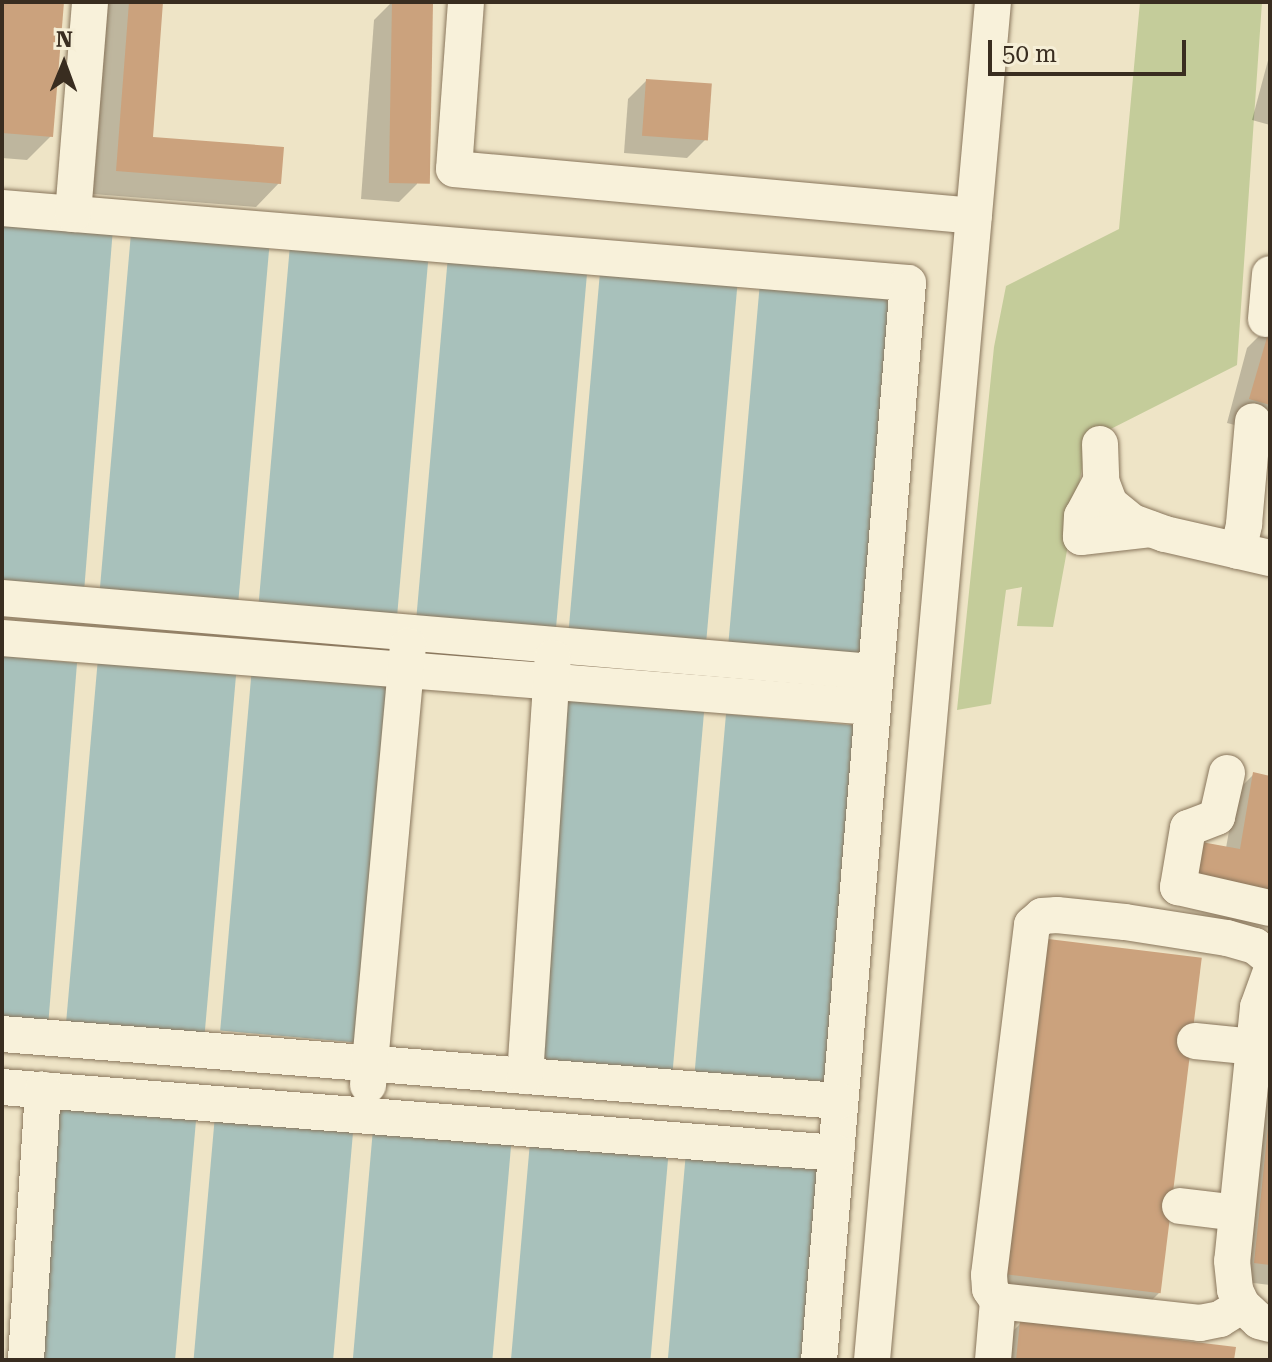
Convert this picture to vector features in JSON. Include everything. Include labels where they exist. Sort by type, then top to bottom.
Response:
[{"type":"street","points":[[73,214],[90,2]]},
{"type":"street","points":[[466,2],[454,169],[974,216]]},
{"type":"street","points":[[872,1360],[993,2]]},
{"type":"street","points":[[2,208],[908,283],[819,1360]]},
{"type":"street","points":[[1266,319],[1270,274]]},
{"type":"street","points":[[1100,444],[1101,481],[1110,504],[1132,522],[1241,552],[1253,421]]},
{"type":"street","points":[[2,598],[720,659],[873,689]]},
{"type":"street","points":[[84,645],[91,606]]},
{"type":"street","points":[[222,656],[226,617]]},
{"type":"street","points":[[366,1116],[409,633]]},
{"type":"street","points":[[2,638],[716,695],[873,689]]},
{"type":"street","points":[[525,1076],[554,645]]},
{"type":"street","points":[[716,695],[720,659]]},
{"type":"street","points":[[1227,773],[1217,817],[1188,828],[1178,887],[1270,908]]},
{"type":"street","points":[[993,1360],[998,1301],[990,1289],[989,1275],[1032,925],[1042,916],[1057,915],[1125,922],[1227,938],[1255,946],[1270,958]]},
{"type":"street","points":[[1256,1315],[1235,1290],[1232,1261],[1258,1007],[1270,974]]},
{"type":"street","points":[[2,1034],[839,1101]]},
{"type":"street","points":[[26,1360],[17,1256],[65,1039]]},
{"type":"street","points":[[1195,1041],[1254,1047]]},
{"type":"street","points":[[205,1103],[209,1051]]},
{"type":"street","points":[[2,1087],[836,1153]]},
{"type":"street","points":[[680,1140],[683,1089]]},
{"type":"street","points":[[1180,1206],[1237,1213]]},
{"type":"street","points":[[998,1301],[1200,1323],[1256,1315]]},
{"type":"green space","points":[[1140,2],[1262,2],[1237,365],[1087,441],[1053,627],[1017,626],[1022,587],[1006,590],[991,704],[957,710],[994,347],[1006,286],[1119,229]]},
{"type":"water","points":[[2,219],[113,228],[84,592],[2,586]]},
{"type":"water","points":[[131,233],[269,245],[238,609],[99,597]]},
{"type":"water","points":[[290,245],[428,257],[397,621],[258,609]]},
{"type":"water","points":[[448,256],[587,268],[556,632],[416,620]]},
{"type":"water","points":[[600,272],[737,284],[706,648],[568,636]]},
{"type":"water","points":[[760,282],[899,294],[868,658],[728,646]]},
{"type":"water","points":[[2,656],[77,663],[48,1027],[2,1023]]},
{"type":"water","points":[[98,658],[236,670],[205,1034],[66,1022]]},
{"type":"water","points":[[252,667],[390,679],[359,1043],[220,1031]]},
{"type":"water","points":[[565,695],[704,707],[673,1071],[533,1059]]},
{"type":"water","points":[[726,714],[863,726],[832,1090],[694,1078]]},
{"type":"water","points":[[58,1103],[196,1115],[175,1360],[36,1360]]},
{"type":"water","points":[[215,1115],[353,1127],[333,1360],[194,1360]]},
{"type":"water","points":[[373,1129],[511,1141],[492,1360],[353,1360]]},
{"type":"water","points":[[530,1142],[668,1154],[650,1360],[511,1360]]},
{"type":"water","points":[[686,1152],[825,1164],[808,1360],[668,1360]]},
{"type":"building","points":[[2,2],[64,2],[53,137],[2,133]]},
{"type":"building","points":[[129,2],[163,2],[153,137],[284,147],[281,184],[116,171]]},
{"type":"building","points":[[392,2],[433,3],[430,184],[389,183]]},
{"type":"building","points":[[646,79],[712,84],[708,140],[642,136]]},
{"type":"building","points":[[1270,327],[1270,405],[1249,399]]},
{"type":"building","points":[[1253,772],[1270,776],[1270,899],[1188,882],[1196,841],[1240,849]]},
{"type":"building","points":[[1040,938],[1202,958],[1161,1293],[999,1273]]},
{"type":"building","points":[[1270,1127],[1270,1265],[1254,1263]]},
{"type":"building","points":[[1020,1321],[1236,1347],[1234,1360],[1016,1360]]}]
